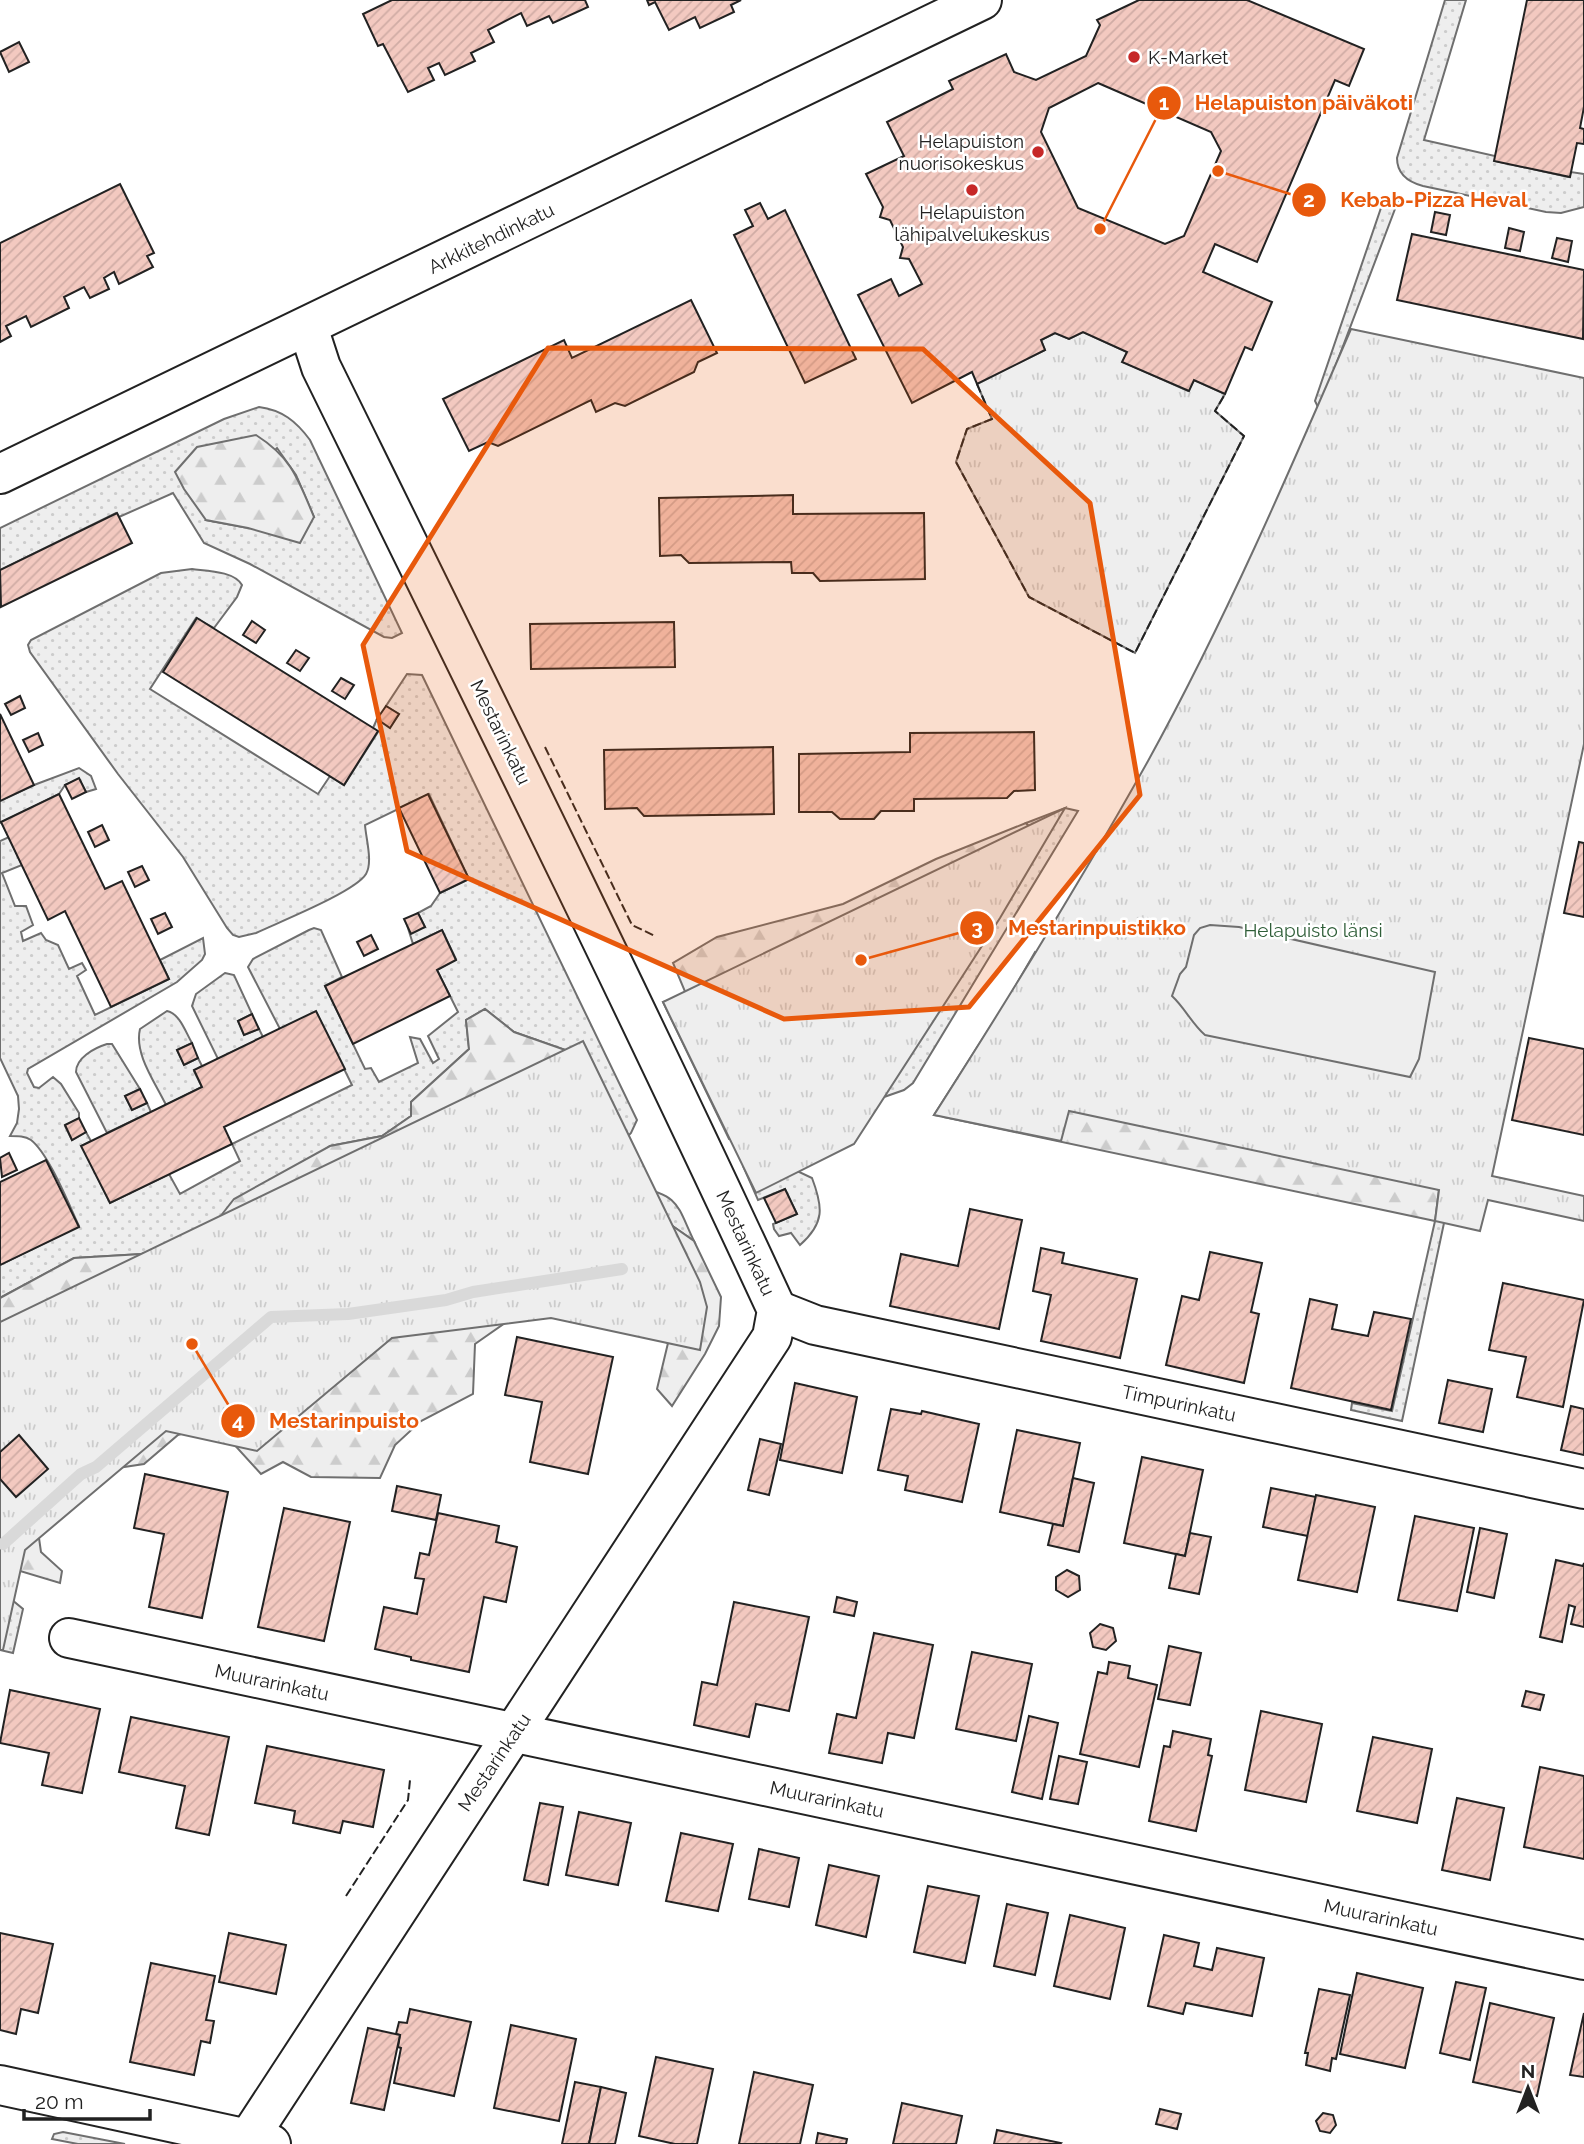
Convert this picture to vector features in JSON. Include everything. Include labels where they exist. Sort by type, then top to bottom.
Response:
[{"type":"street","name":"Arkkitehdinkatu","points":[[0,474],[982,0]]},
{"type":"street","name":"Mestarinkatu","points":[[261,2141],[513,1733],[772,1337],[777,1310],[553,840],[321,367],[308,327]]},
{"type":"street","name":"Timpurinkatu","points":[[777,1310],[815,1325],[1584,1489]]},
{"type":"street","name":"Muurarinkatu","points":[[69,1638],[1584,1960]]},
{"type":"street","points":[[0,2085],[261,2141]]},
{"type":"highlighted area","points":[[548,348],[923,349],[1090,503],[1140,795],[969,1007],[784,1019],[407,851],[363,645]]},
{"type":"green space","points":[[1445,0],[1466,0],[1424,140],[1495,156],[1495,161],[1569,177],[1571,172],[1584,174],[1584,207],[1561,213],[1546,212],[1423,186],[1408,180],[1401,173],[1397,158]]},
{"type":"green space","points":[[1392,200],[1398,201],[1323,399],[1343,458],[1315,401],[1382,205]]},
{"type":"green space","name":"Helapuisto länsi","points":[[1351,329],[1584,378],[1584,744],[1492,1176],[1584,1196],[1584,1221],[1488,1200],[1480,1231],[1435,1221],[1439,1190],[1069,1111],[1061,1141],[934,1115],[1017,984],[1148,761],[1255,547]]},
{"type":"green space","points":[[1083,332],[1127,352],[1123,362],[1188,391],[1194,380],[1225,394],[1215,411],[1244,436],[1135,653],[1029,597],[956,462],[967,429],[992,419],[977,384],[1045,350],[1041,340],[1055,333],[1069,339]]},
{"type":"green space","points":[[259,407],[267,408],[282,414],[305,433],[402,633],[392,638],[384,637],[250,564],[204,543],[173,493],[119,517],[116,513],[0,570],[0,528],[224,419]],"holes":[[[277,448],[296,475],[314,517],[248,528],[206,520]]]},
{"type":"green space","points":[[256,435],[286,461],[298,480],[314,517],[300,543],[248,528],[206,520],[175,472],[197,447]]},
{"type":"green space","points":[[192,569],[227,574],[242,585],[237,597],[214,628],[196,618],[150,689],[318,794],[330,776],[344,785],[378,732],[373,728],[377,719],[390,727],[399,714],[386,706],[407,674],[422,675],[637,1120],[631,1133],[605,1160],[571,1052],[514,1032],[485,1009],[466,1020],[469,1049],[411,1102],[411,1116],[382,1136],[330,1146],[205,1236],[142,1254],[74,1258],[0,1298],[0,1265],[79,1226],[45,1156],[31,1140],[10,1136],[17,1123],[19,1109],[18,1096],[0,1058],[0,841],[9,837],[22,865],[2,873],[15,906],[26,906],[33,925],[21,932],[23,941],[41,933],[46,940],[58,945],[69,969],[82,963],[86,970],[77,976],[95,1015],[169,979],[160,960],[203,938],[205,954],[202,960],[177,982],[28,1069],[27,1073],[34,1087],[39,1088],[53,1077],[61,1084],[79,1113],[79,1118],[65,1126],[72,1140],[86,1132],[91,1141],[82,1146],[110,1203],[169,1174],[180,1194],[240,1161],[232,1144],[352,1085],[316,1012],[280,1029],[248,967],[253,959],[309,930],[321,930],[342,977],[325,986],[365,1069],[371,1068],[379,1082],[418,1063],[410,1037],[420,1039],[433,1063],[439,1059],[428,1036],[458,1012],[437,970],[456,959],[442,930],[413,944],[407,925],[425,927],[418,913],[431,906],[440,893],[469,879],[429,794],[365,825],[369,863],[366,874],[359,881],[332,898],[256,933],[239,937],[233,935],[183,857],[118,774],[30,652],[28,645],[31,640],[161,573]]},
{"type":"green space","points":[[79,768],[91,776],[96,789],[86,792],[79,779],[65,785],[59,794],[0,823],[0,801]]},
{"type":"green space","points":[[1065,808],[1078,811],[913,1083],[904,1090],[798,1127],[729,1139],[663,1002],[686,994],[1035,835],[1026,823]]},
{"type":"green space","points":[[1065,808],[1000,918],[854,1144],[756,1193],[663,1002]]},
{"type":"green space","points":[[1026,823],[1036,835],[686,994],[673,963],[717,937],[843,904],[936,859]]},
{"type":"green space","points":[[1210,925],[1239,927],[1435,972],[1419,1059],[1410,1077],[1205,1035],[1172,996],[1180,974],[1186,967],[1194,935],[1200,928]]},
{"type":"green space","points":[[1035,952],[1448,1194],[1402,1421],[1351,1410],[1352,1403],[1392,1411],[1435,1221],[1439,1190],[934,1115]]},
{"type":"green space","points":[[225,973],[234,975],[252,1014],[238,1021],[244,1035],[259,1029],[263,1037],[218,1059],[192,1006],[196,994]]},
{"type":"green space","points":[[1028,978],[1439,1190],[1435,1221],[944,1117]]},
{"type":"green space","points":[[485,1009],[514,1032],[571,1052],[0,1370],[0,1298],[74,1258],[142,1254],[205,1236],[234,1199],[330,1146],[382,1136],[411,1116],[411,1102],[469,1049],[466,1020]]},
{"type":"green space","points":[[167,1011],[179,1019],[192,1043],[177,1050],[184,1065],[198,1058],[202,1066],[194,1071],[202,1087],[166,1105],[147,1068],[139,1038],[140,1029]]},
{"type":"green space","points":[[583,1041],[700,1282],[707,1307],[700,1350],[551,1318],[392,1338],[257,1451],[166,1431],[25,1550],[3,1650],[0,1650],[0,1322]]},
{"type":"green space","points":[[107,1044],[112,1044],[140,1089],[125,1096],[132,1110],[147,1103],[151,1112],[107,1133],[76,1072],[82,1058]]},
{"type":"green space","points":[[761,1154],[812,1178],[820,1214],[814,1229],[800,1245],[791,1233],[779,1236],[774,1229],[773,1224],[797,1214],[785,1189],[758,1200],[743,1166],[744,1161]]},
{"type":"green space","points":[[637,1186],[662,1194],[675,1203],[694,1241],[664,1220]]},
{"type":"green space","points":[[664,1220],[694,1241],[721,1297],[719,1326],[705,1354],[672,1406],[657,1389],[668,1343],[629,1326],[525,1309],[475,1344],[473,1394],[421,1421],[395,1445],[380,1478],[311,1477],[283,1462],[261,1474],[230,1440],[221,1421],[178,1435],[144,1464],[91,1472],[35,1510],[41,1552],[62,1571],[60,1583],[0,1565],[0,1479],[48,1469]]},
{"type":"green space","points":[[0,1590],[23,1609],[13,1653],[0,1650]]},
{"type":"green space","points":[[63,2132],[125,2144],[78,2144],[52,2139],[54,2134]]},
{"type":"building","points":[[392,0],[585,0],[588,7],[553,23],[549,16],[527,26],[521,13],[488,30],[494,42],[471,53],[475,61],[445,75],[439,63],[428,68],[434,80],[408,92],[383,44],[378,46],[363,14]]},
{"type":"building","points":[[647,0],[741,0],[731,5],[734,12],[700,28],[695,17],[669,30],[655,2],[649,5]]},
{"type":"building","name":"Helapuiston lähipalvelukeskus","points":[[1139,0],[1247,0],[1364,49],[1349,86],[1335,80],[1257,262],[1215,244],[1203,272],[1272,302],[1252,350],[1245,347],[1225,394],[1194,380],[1189,391],[1122,362],[1127,352],[1083,332],[1069,339],[1055,333],[1041,340],[1045,350],[977,384],[972,372],[912,403],[858,295],[891,279],[899,296],[922,284],[909,259],[900,258],[903,247],[890,220],[880,217],[883,207],[866,174],[904,156],[887,122],[953,89],[949,81],[1006,54],[1014,72],[1036,80],[1086,56],[1100,25],[1097,20]],"holes":[[[1098,83],[1211,132],[1221,151],[1184,236],[1165,244],[1078,208],[1041,132],[1049,108]]]},
{"type":"building","points":[[1527,0],[1584,0],[1584,107],[1580,128],[1584,129],[1584,144],[1577,143],[1570,177],[1494,161]]},
{"type":"building","points":[[19,42],[29,62],[9,72],[0,52]]},
{"type":"building","points":[[120,184],[154,253],[147,256],[153,267],[119,284],[114,272],[104,278],[109,289],[90,298],[84,287],[64,297],[69,308],[31,327],[26,316],[6,326],[11,336],[0,342],[0,243]]},
{"type":"building","points":[[760,203],[768,219],[785,210],[856,359],[805,383],[734,235],[753,226],[745,210]]},
{"type":"building","points":[[1435,212],[1450,215],[1446,235],[1431,232]]},
{"type":"building","points":[[1509,228],[1524,232],[1520,251],[1505,248]]},
{"type":"building","points":[[1412,234],[1584,270],[1583,339],[1397,300]]},
{"type":"building","points":[[1557,238],[1572,241],[1568,262],[1552,258]]},
{"type":"building","points":[[691,300],[717,353],[698,362],[694,372],[625,406],[615,403],[596,412],[591,400],[498,446],[488,442],[469,451],[443,399],[564,340],[572,358]]},
{"type":"building","points":[[793,495],[793,514],[924,513],[925,579],[820,581],[813,573],[792,573],[791,562],[689,563],[681,555],[660,556],[659,498]]},
{"type":"building","points":[[117,513],[132,543],[1,607],[0,570]]},
{"type":"building","points":[[197,618],[378,731],[344,785],[163,672]]},
{"type":"building","points":[[252,621],[265,630],[256,643],[243,635]]},
{"type":"building","points":[[674,622],[675,667],[531,669],[530,624]]},
{"type":"building","points":[[296,650],[309,658],[300,671],[287,663]]},
{"type":"building","points":[[341,678],[354,685],[345,699],[332,691]]},
{"type":"building","points":[[20,696],[25,708],[11,715],[5,704]]},
{"type":"building","points":[[386,706],[399,714],[390,728],[377,719]]},
{"type":"building","points":[[0,714],[34,785],[0,801]]},
{"type":"building","points":[[1034,732],[1035,790],[1014,791],[1007,798],[914,799],[914,811],[881,811],[874,819],[840,819],[832,812],[799,812],[799,754],[910,752],[910,733]]},
{"type":"building","points":[[38,733],[43,745],[29,752],[23,740]]},
{"type":"building","points":[[773,747],[774,814],[644,816],[637,808],[605,809],[604,750]]},
{"type":"building","points":[[79,778],[86,792],[72,799],[65,785]]},
{"type":"building","points":[[59,794],[105,889],[122,881],[169,979],[111,1007],[65,911],[48,920],[1,822]]},
{"type":"building","points":[[428,794],[469,879],[440,893],[399,808]]},
{"type":"building","points":[[102,825],[109,840],[95,847],[88,832]]},
{"type":"building","points":[[1579,842],[1584,843],[1584,917],[1564,913]]},
{"type":"building","points":[[142,866],[149,880],[135,887],[128,872]]},
{"type":"building","points":[[165,913],[172,927],[158,934],[151,919]]},
{"type":"building","points":[[418,913],[425,927],[411,934],[404,919]]},
{"type":"building","points":[[442,930],[456,960],[437,970],[450,996],[353,1044],[325,986]]},
{"type":"building","points":[[371,935],[378,949],[364,956],[357,942]]},
{"type":"building","points":[[316,1011],[345,1069],[224,1127],[232,1144],[110,1203],[81,1146],[202,1087],[194,1070]]},
{"type":"building","points":[[252,1014],[259,1029],[244,1035],[238,1021]]},
{"type":"building","points":[[1529,1038],[1584,1049],[1584,1135],[1512,1120]]},
{"type":"building","points":[[192,1043],[198,1058],[184,1065],[177,1050]]},
{"type":"building","points":[[140,1089],[147,1103],[132,1110],[125,1096]]},
{"type":"building","points":[[79,1118],[86,1132],[72,1140],[65,1125]]},
{"type":"building","points":[[9,1153],[17,1170],[2,1177],[0,1158]]},
{"type":"building","points":[[46,1160],[79,1227],[0,1265],[0,1182]]},
{"type":"building","points":[[785,1189],[797,1214],[776,1223],[764,1198]]},
{"type":"building","points":[[970,1209],[1022,1220],[999,1329],[890,1306],[901,1254],[958,1266]]},
{"type":"building","points":[[1041,1248],[1064,1253],[1062,1263],[1137,1279],[1120,1358],[1041,1341],[1051,1295],[1033,1291]]},
{"type":"building","points":[[1210,1252],[1262,1263],[1251,1312],[1259,1314],[1244,1383],[1166,1365],[1182,1296],[1199,1300]]},
{"type":"building","points":[[1503,1283],[1584,1300],[1563,1407],[1517,1397],[1526,1357],[1489,1350]]},
{"type":"building","points":[[1310,1299],[1337,1305],[1332,1329],[1368,1336],[1374,1312],[1411,1319],[1391,1410],[1291,1388]]},
{"type":"building","points":[[517,1337],[613,1357],[588,1474],[530,1462],[542,1402],[505,1395]]},
{"type":"building","points":[[1448,1380],[1492,1389],[1483,1432],[1439,1423]]},
{"type":"building","points":[[795,1383],[857,1397],[842,1473],[780,1460]]},
{"type":"building","points":[[1571,1406],[1584,1409],[1584,1455],[1561,1450]]},
{"type":"building","points":[[891,1409],[921,1414],[922,1411],[979,1424],[962,1502],[905,1490],[908,1476],[878,1470]]},
{"type":"building","points":[[1017,1430],[1080,1443],[1063,1526],[1000,1512]]},
{"type":"building","points":[[19,1435],[48,1469],[16,1497],[0,1479],[0,1452]]},
{"type":"building","points":[[760,1439],[781,1444],[769,1495],[748,1490]]},
{"type":"building","points":[[1142,1457],[1203,1470],[1185,1556],[1124,1543]]},
{"type":"building","points":[[145,1474],[228,1492],[202,1618],[149,1607],[164,1534],[134,1528]]},
{"type":"building","points":[[1073,1478],[1094,1483],[1079,1552],[1048,1545],[1053,1524],[1063,1526]]},
{"type":"building","points":[[397,1486],[441,1495],[436,1520],[392,1511]]},
{"type":"building","points":[[1271,1488],[1316,1497],[1308,1536],[1263,1527]]},
{"type":"building","points":[[1316,1495],[1375,1507],[1357,1592],[1298,1580]]},
{"type":"building","points":[[284,1508],[350,1522],[324,1641],[258,1627]]},
{"type":"building","points":[[438,1513],[499,1526],[496,1542],[517,1547],[506,1602],[484,1597],[469,1672],[411,1660],[411,1657],[375,1649],[384,1607],[417,1614],[424,1579],[415,1578],[420,1553],[429,1555]]},
{"type":"building","points":[[1415,1516],[1474,1528],[1457,1611],[1398,1600]]},
{"type":"building","points":[[1480,1528],[1507,1534],[1494,1598],[1467,1592]]},
{"type":"building","points":[[1190,1533],[1211,1537],[1199,1594],[1169,1588],[1176,1554],[1185,1556]]},
{"type":"building","points":[[1556,1560],[1583,1566],[1584,1563],[1584,1627],[1571,1624],[1575,1607],[1569,1605],[1562,1642],[1540,1637]]},
{"type":"building","points":[[1067,1570],[1079,1576],[1080,1590],[1068,1597],[1056,1590],[1056,1577]]},
{"type":"building","points":[[837,1597],[857,1602],[854,1616],[834,1612]]},
{"type":"building","points":[[734,1602],[809,1617],[789,1711],[756,1704],[749,1737],[694,1725],[702,1682],[717,1685]]},
{"type":"building","points":[[1100,1624],[1113,1628],[1116,1641],[1106,1650],[1093,1647],[1090,1633]]},
{"type":"building","points":[[874,1633],[933,1645],[914,1738],[888,1733],[882,1763],[829,1753],[837,1714],[856,1718]]},
{"type":"building","points":[[1169,1646],[1201,1653],[1190,1705],[1158,1699]]},
{"type":"building","points":[[972,1652],[1032,1664],[1016,1741],[956,1729]]},
{"type":"building","points":[[1109,1662],[1130,1666],[1128,1678],[1157,1685],[1139,1767],[1080,1754],[1098,1672],[1107,1674]]},
{"type":"building","points":[[10,1690],[100,1709],[82,1793],[42,1785],[49,1753],[0,1743]]},
{"type":"building","points":[[1526,1691],[1544,1695],[1540,1710],[1522,1706]]},
{"type":"building","points":[[1261,1711],[1322,1724],[1306,1802],[1245,1790]]},
{"type":"building","points":[[1029,1716],[1058,1723],[1042,1799],[1012,1792]]},
{"type":"building","points":[[131,1717],[229,1737],[209,1835],[176,1828],[185,1786],[119,1772]]},
{"type":"building","points":[[1173,1731],[1211,1739],[1208,1755],[1212,1756],[1196,1831],[1149,1821],[1164,1746],[1170,1747]]},
{"type":"building","points":[[1373,1737],[1432,1749],[1417,1823],[1357,1811]]},
{"type":"building","points":[[267,1746],[384,1770],[373,1827],[343,1821],[340,1833],[293,1823],[295,1811],[255,1803]]},
{"type":"building","points":[[1059,1756],[1087,1762],[1078,1804],[1050,1799]]},
{"type":"building","points":[[1540,1767],[1584,1776],[1584,1859],[1524,1847]]},
{"type":"building","points":[[1457,1798],[1504,1808],[1490,1880],[1442,1870]]},
{"type":"building","points":[[540,1803],[563,1807],[548,1885],[524,1880]]},
{"type":"building","points":[[579,1812],[631,1823],[618,1885],[566,1875]]},
{"type":"building","points":[[681,1833],[733,1844],[718,1911],[666,1901]]},
{"type":"building","points":[[759,1849],[799,1858],[789,1907],[749,1899]]},
{"type":"building","points":[[829,1865],[879,1876],[866,1937],[816,1925]]},
{"type":"building","points":[[928,1886],[979,1896],[965,1963],[914,1952]]},
{"type":"building","points":[[1007,1904],[1048,1913],[1035,1975],[994,1966]]},
{"type":"building","points":[[1070,1915],[1125,1928],[1110,1999],[1054,1986]]},
{"type":"building","points":[[0,1933],[53,1944],[38,2013],[21,2009],[16,2034],[0,2030]]},
{"type":"building","points":[[229,1933],[286,1945],[276,1994],[219,1982]]},
{"type":"building","points":[[1164,1935],[1199,1943],[1194,1966],[1212,1970],[1217,1948],[1264,1958],[1252,2016],[1186,2003],[1183,2014],[1148,2006]]},
{"type":"building","points":[[151,1963],[215,1976],[206,2020],[214,2021],[210,2043],[201,2041],[194,2075],[130,2062]]},
{"type":"building","points":[[1357,1973],[1423,1988],[1405,2068],[1340,2054]]},
{"type":"building","points":[[1456,1982],[1486,1988],[1470,2060],[1440,2053]]},
{"type":"building","points":[[1319,1989],[1350,1995],[1336,2059],[1332,2058],[1330,2071],[1306,2065],[1308,2053],[1305,2053]]},
{"type":"building","points":[[1490,2003],[1554,2018],[1537,2096],[1473,2082]]},
{"type":"building","points":[[410,2009],[471,2022],[454,2096],[394,2083],[401,2048],[398,2047],[400,2035],[396,2034],[399,2022],[407,2023]]},
{"type":"building","points":[[1584,2013],[1584,2077],[1570,2075]]},
{"type":"building","points":[[511,2025],[576,2039],[559,2121],[494,2108]]},
{"type":"building","points":[[368,2028],[400,2035],[384,2110],[351,2103]]},
{"type":"building","points":[[656,2057],[713,2069],[697,2144],[675,2144],[639,2136]]},
{"type":"building","points":[[754,2072],[813,2085],[800,2144],[739,2144]]},
{"type":"building","points":[[575,2082],[601,2087],[589,2144],[562,2144]]},
{"type":"building","points":[[601,2087],[626,2093],[615,2144],[589,2144]]},
{"type":"building","points":[[902,2103],[962,2116],[956,2144],[893,2144]]},
{"type":"building","points":[[1160,2109],[1181,2114],[1177,2129],[1156,2124]]},
{"type":"building","points":[[1323,2113],[1333,2115],[1336,2125],[1330,2133],[1320,2131],[1316,2121]]},
{"type":"building","points":[[997,2130],[1061,2143],[994,2144]]},
{"type":"building","points":[[818,2133],[847,2139],[846,2144],[816,2144]]},
{"type":"waterway","points":[[3,1544],[81,1474],[96,1467],[271,1317],[348,1314],[622,1269]]},
{"type":"fence","points":[[977,384],[992,419],[967,429],[956,462],[1029,597],[1135,653],[1244,436],[1215,411],[1225,394]]},
{"type":"fence","points":[[545,747],[632,925],[655,936]]},
{"type":"fence","points":[[346,1896],[408,1800],[410,1780]]},
{"type":"place","name":"K-Market","points":[[1134,57]]},
{"type":"place","name":"Helapuiston nuorisokeskus","points":[[1038,152]]},
{"type":"place","name":"Kebab-Pizza Heval","points":[[1218,171]]},
{"type":"place","name":"Helapuiston lähipalvelukeskus","points":[[972,190]]},
{"type":"place","name":"Helapuiston päiväkoti","points":[[1100,229]]},
{"type":"place","name":"Mestarinpuistikko","points":[[861,960]]},
{"type":"place","name":"Mestarinpuisto","points":[[192,1344]]}]
